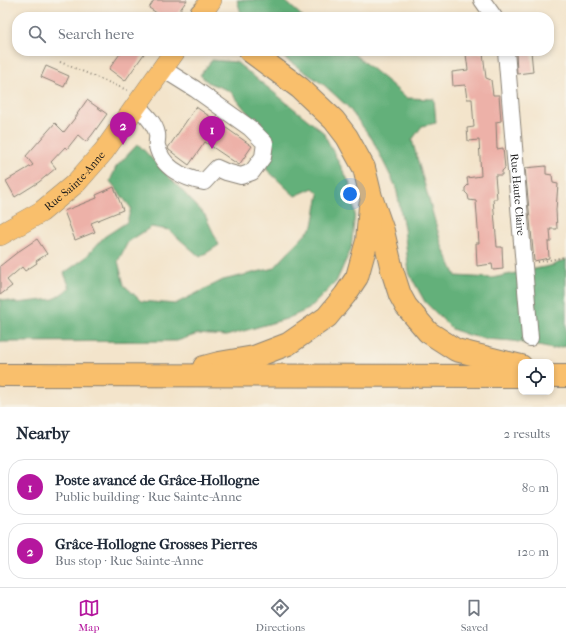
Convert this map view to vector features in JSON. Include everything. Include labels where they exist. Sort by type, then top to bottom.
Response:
[{"type":"highway","points":[[257,56],[300,88],[334,120],[348,137],[357,152],[364,168],[371,197],[383,231],[392,270],[400,295],[406,306],[428,332],[456,350],[518,365]]},
{"type":"highway","points":[[172,375],[219,363],[254,357],[288,344],[327,317],[357,277],[367,241],[371,197]]},
{"type":"highway","points":[[0,375],[518,376]]},
{"type":"highway","points":[[554,376],[566,376]]},
{"type":"main road","name":"Rue Sainte-Anne","points":[[0,234],[41,212],[76,183],[104,151],[172,56]]},
{"type":"street","points":[[482,0],[490,12]]},
{"type":"street","name":"Rue Haute Claire","points":[[506,56],[530,338]]},
{"type":"street","points":[[140,102],[157,133],[156,146],[165,162],[174,171],[190,179],[204,182],[217,168],[241,176],[252,172],[263,157],[265,143],[250,128],[195,89],[163,69]]},
{"type":"path","points":[[60,62],[140,102]]},
{"type":"path","points":[[524,262],[540,262],[566,257]]},
{"type":"green space","points":[[237,0],[284,0],[297,12],[241,12]]},
{"type":"green space","points":[[281,56],[356,56],[406,98],[434,99],[436,123],[422,126],[412,140],[442,246],[456,276],[492,278],[554,265],[566,259],[566,346],[553,349],[513,341],[486,339],[468,335],[452,329],[425,302],[409,273],[404,228],[396,187],[372,139],[348,107],[324,85]]},
{"type":"green space","points":[[212,60],[236,62],[323,132],[350,184],[355,213],[351,249],[336,282],[309,309],[286,319],[226,336],[198,334],[177,341],[0,342],[0,299],[17,303],[54,299],[70,288],[64,273],[85,258],[104,237],[127,222],[131,208],[110,181],[116,167],[138,144],[205,215],[219,245],[200,257],[169,230],[151,227],[128,242],[118,261],[124,285],[141,301],[175,304],[223,280],[274,268],[313,226],[319,194],[313,188],[295,196],[266,169],[272,143],[230,91],[209,83],[200,75]]},
{"type":"building","points":[[154,0],[187,0],[179,12],[155,12],[149,8]]},
{"type":"building","points":[[118,56],[142,56],[125,81],[109,69]]},
{"type":"building","points":[[466,56],[483,56],[486,78],[491,80],[493,95],[499,95],[501,121],[496,122],[497,149],[503,148],[505,168],[502,171],[502,175],[495,175],[497,199],[493,199],[497,247],[502,247],[503,269],[493,270],[492,264],[477,266],[476,243],[479,243],[476,201],[469,200],[468,195],[465,192],[465,188],[468,185],[467,178],[481,176],[479,140],[468,141],[467,128],[474,127],[472,99],[467,99],[465,85],[453,86],[452,72],[468,70]]},
{"type":"building","points":[[516,56],[531,56],[533,72],[517,74]]},
{"type":"building","points":[[46,66],[69,76],[64,87],[41,77]]},
{"type":"building","points":[[87,100],[107,114],[92,135],[86,142],[78,135],[67,149],[65,147],[51,162],[56,168],[39,182],[15,197],[6,181],[33,165],[26,156],[55,123],[64,132]]},
{"type":"building","points":[[196,107],[252,146],[239,165],[205,142],[189,165],[169,150],[168,148]]},
{"type":"building","points":[[546,166],[546,174],[552,175],[553,183],[558,184],[556,210],[557,229],[550,229],[551,242],[548,242],[549,258],[534,261],[525,168]]},
{"type":"building","points":[[114,187],[123,210],[91,223],[95,232],[75,240],[64,211],[97,198],[96,195]]},
{"type":"building","points":[[37,239],[47,254],[25,271],[22,267],[7,280],[12,286],[0,295],[0,266]]},
{"type":"place","name":"Grâce-Hollogne Grosses Pierres","points":[[123,145]]},
{"type":"place","name":"Poste avancé de Grâce-Hollogne","points":[[212,149]]}]
